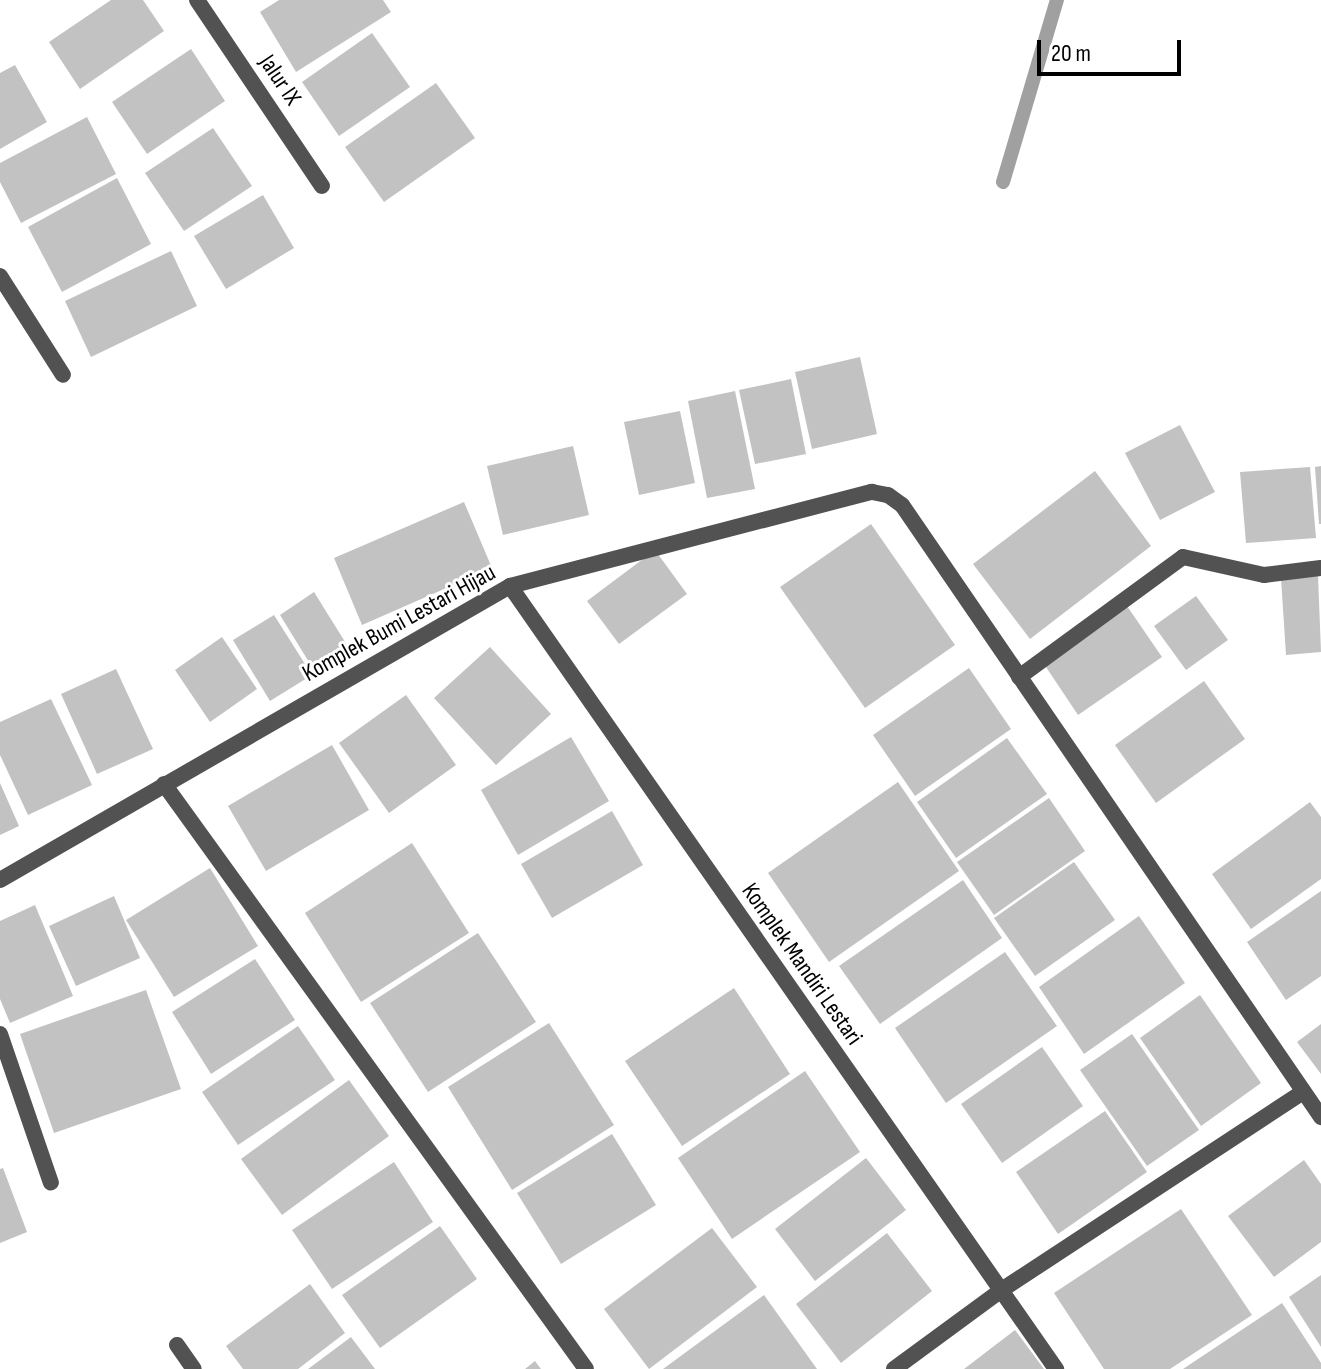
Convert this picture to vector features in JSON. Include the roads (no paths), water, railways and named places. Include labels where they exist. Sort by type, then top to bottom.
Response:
[{"type":"street","name":"Jalur IX","points":[[197,0],[322,186]]},
{"type":"street","points":[[0,276],[63,375]]},
{"type":"street","name":"Komplek Bumi Lestari Hijau","points":[[0,880],[510,586],[872,492],[888,495],[902,505],[1019,677]]},
{"type":"street","points":[[1321,568],[1264,575],[1183,557],[1019,677],[1321,1117]]},
{"type":"street","name":"Komplek Mandiri Lestari","points":[[510,586],[1056,1369]]},
{"type":"street","points":[[164,784],[586,1369]]},
{"type":"street","points":[[0,1034],[51,1183]]},
{"type":"street","points":[[894,1369],[1000,1291],[1303,1092]]},
{"type":"street","points":[[177,1345],[194,1369]]},
{"type":"waterway","points":[[1003,182],[1057,0]]}]
